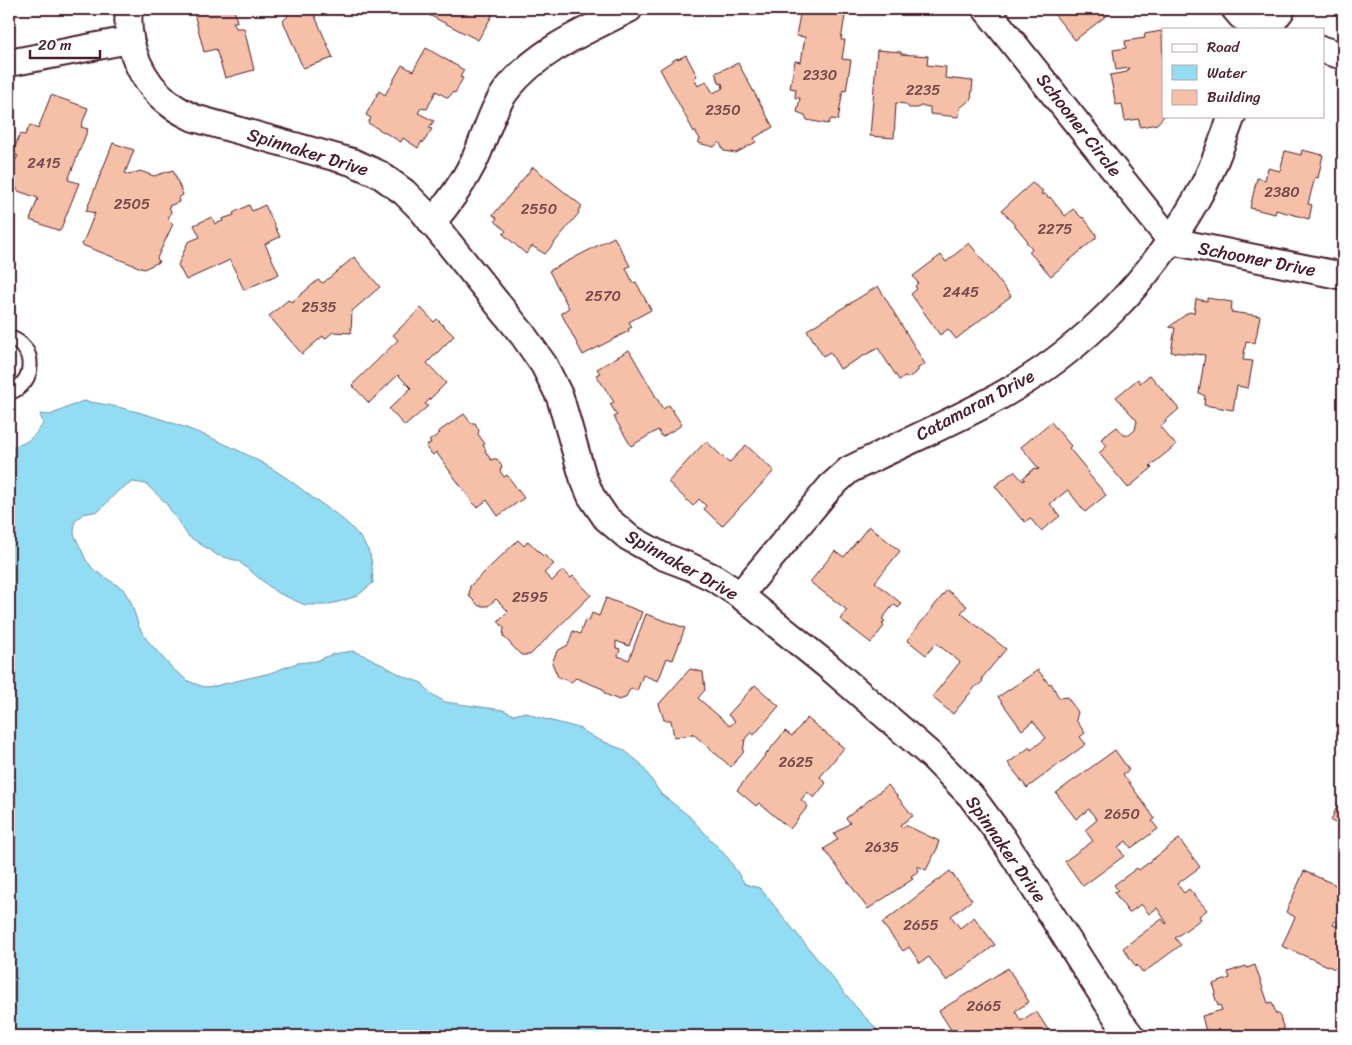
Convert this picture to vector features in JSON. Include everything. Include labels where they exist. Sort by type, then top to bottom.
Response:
[{"type":"street","name":"Spinnaker Drive","points":[[129,9],[127,20],[130,40],[137,63],[151,86],[170,105],[194,118],[352,162],[379,174],[404,192],[432,223],[523,335],[544,365],[560,397],[582,477],[591,496],[606,518],[628,537],[662,556],[714,578],[740,595],[828,666],[933,756],[971,796],[1003,839],[1118,1019],[1131,1036]]},
{"type":"street","points":[[432,223],[455,195],[469,170],[492,114],[508,88],[528,66],[552,49],[629,9]]},
{"type":"street","name":"Schooner Circle","points":[[986,9],[1171,241]]},
{"type":"street","points":[[1235,9],[1241,16],[1259,28]]},
{"type":"street","points":[[1268,28],[1282,9]]},
{"type":"street","points":[[9,63],[130,40]]},
{"type":"street","points":[[1324,50],[1343,56]]},
{"type":"street","name":"Catamaran Drive","points":[[740,595],[830,487],[849,470],[1000,396],[1044,369],[1087,335],[1127,296],[1171,241],[1197,198],[1219,151],[1231,118]]},
{"type":"street","name":"Schooner Drive","points":[[1171,241],[1343,276]]},
{"type":"lane","points":[[9,338],[16,340],[27,350],[30,363],[27,380],[16,390],[9,392]]},
{"type":"water","points":[[83,401],[132,410],[157,418],[208,437],[255,459],[286,477],[344,520],[363,541],[370,554],[373,583],[357,596],[326,605],[305,605],[276,592],[238,561],[217,555],[188,536],[165,502],[146,484],[133,482],[118,491],[99,511],[83,514],[75,521],[74,534],[86,560],[94,570],[123,589],[131,602],[139,627],[147,640],[173,669],[188,681],[204,687],[215,686],[270,673],[297,663],[316,661],[333,654],[353,651],[403,676],[422,683],[430,693],[445,702],[503,710],[514,715],[525,712],[579,728],[597,739],[624,750],[641,764],[661,794],[689,816],[728,858],[745,884],[760,888],[856,1007],[883,1036],[9,1036],[9,447],[29,440],[36,433],[43,424],[40,414],[50,415]]},
{"type":"building","points":[[193,9],[234,9],[237,22],[233,22],[236,28],[244,28],[254,70],[225,78],[216,49],[204,52]]},
{"type":"building","points":[[282,9],[312,9],[333,58],[303,68],[283,21],[288,16]]},
{"type":"building","points":[[350,9],[364,9],[358,16]]},
{"type":"building","points":[[430,9],[496,9],[478,40],[427,14]]},
{"type":"building","points":[[801,9],[818,9],[845,16],[841,40],[845,40],[842,59],[851,60],[846,91],[843,90],[838,120],[831,119],[828,124],[807,120],[805,115],[797,112],[800,98],[795,98],[796,89],[790,88],[795,61],[801,62],[805,37],[796,36]]},
{"type":"building","points":[[1050,9],[1115,9],[1075,40]]},
{"type":"building","points":[[1330,9],[1343,9],[1343,22],[1337,20],[1338,15],[1329,12]]},
{"type":"building","points":[[1162,31],[1162,118],[1157,124],[1140,127],[1139,119],[1125,121],[1122,104],[1116,105],[1110,75],[1127,72],[1129,68],[1116,70],[1113,50],[1126,48],[1125,41],[1145,38],[1144,34]]},
{"type":"building","points":[[426,48],[464,70],[460,77],[463,78],[455,93],[453,92],[448,98],[436,91],[427,109],[421,108],[418,113],[434,121],[429,128],[432,129],[418,148],[403,138],[401,142],[368,123],[371,118],[366,115],[379,91],[385,95],[402,65],[413,71]]},
{"type":"building","points":[[877,50],[928,56],[927,65],[946,67],[945,78],[973,81],[971,99],[960,108],[959,117],[930,114],[930,107],[909,108],[906,104],[896,103],[894,138],[870,136]]},
{"type":"building","points":[[686,55],[697,76],[694,78],[698,86],[706,81],[713,93],[723,88],[715,73],[738,63],[773,127],[754,138],[756,142],[736,153],[724,151],[719,142],[714,147],[698,143],[700,139],[694,132],[660,69],[677,58]]},
{"type":"building","points":[[51,95],[88,108],[81,127],[88,129],[68,180],[79,183],[60,231],[30,220],[38,198],[18,191],[11,175],[14,167],[12,166],[18,156],[12,154],[20,134],[25,135],[30,125],[38,129]]},
{"type":"building","points":[[113,143],[134,150],[125,173],[129,175],[140,171],[154,176],[173,170],[183,195],[178,198],[179,202],[169,206],[171,212],[168,219],[173,224],[157,258],[159,262],[144,269],[82,245],[95,213],[86,211]]},
{"type":"building","points":[[1302,150],[1323,155],[1318,178],[1315,177],[1308,204],[1312,205],[1309,219],[1276,210],[1275,214],[1250,208],[1257,178],[1265,180],[1268,168],[1280,171],[1285,151],[1301,155]]},
{"type":"building","points":[[533,167],[582,206],[578,211],[579,213],[545,254],[532,246],[526,254],[503,234],[506,231],[495,221],[497,218],[493,215]]},
{"type":"building","points":[[1032,183],[1043,191],[1042,195],[1044,193],[1050,197],[1065,216],[1073,209],[1083,217],[1096,234],[1096,238],[1051,276],[1029,252],[1032,248],[1026,242],[1027,240],[1002,210]]},
{"type":"building","points":[[249,205],[252,211],[265,205],[280,237],[265,244],[279,274],[244,290],[230,260],[186,280],[178,265],[188,242],[200,237],[194,225],[212,217],[215,224]]},
{"type":"building","points":[[614,237],[630,266],[626,268],[633,283],[636,282],[651,310],[629,322],[632,327],[628,329],[629,331],[583,355],[561,313],[569,308],[549,271]]},
{"type":"building","points":[[969,243],[1011,296],[956,339],[948,329],[940,335],[911,294],[917,289],[915,286],[918,283],[913,276],[941,255],[946,262]]},
{"type":"building","points":[[354,257],[380,287],[352,311],[351,333],[333,332],[325,339],[323,336],[302,354],[269,316],[288,300],[292,302],[318,280],[323,283]]},
{"type":"building","points":[[878,286],[925,364],[908,378],[905,377],[899,380],[878,348],[840,369],[830,352],[823,356],[807,330]]},
{"type":"building","points":[[1207,298],[1232,302],[1231,312],[1260,316],[1255,343],[1246,341],[1243,360],[1253,361],[1248,388],[1237,386],[1233,410],[1204,405],[1205,396],[1199,393],[1205,355],[1171,352],[1175,328],[1169,327],[1189,312],[1194,313],[1196,299],[1207,301]]},
{"type":"building","points":[[421,308],[434,322],[437,319],[454,336],[427,363],[446,383],[425,404],[428,406],[405,426],[389,409],[411,388],[398,375],[369,403],[352,385],[398,340],[393,335]]},
{"type":"building","points":[[629,350],[663,409],[669,405],[682,425],[662,437],[658,430],[631,446],[614,417],[617,415],[610,404],[614,402],[596,375],[600,373],[597,369]]},
{"type":"building","points":[[1150,375],[1179,409],[1160,427],[1176,445],[1150,466],[1152,468],[1128,488],[1099,453],[1107,446],[1101,439],[1117,427],[1124,435],[1129,435],[1135,430],[1137,421],[1116,397],[1138,379],[1140,383]]},
{"type":"building","points":[[464,414],[471,423],[475,423],[479,430],[478,434],[485,444],[483,445],[485,451],[491,460],[497,459],[502,466],[500,471],[504,477],[507,475],[524,498],[498,516],[487,500],[478,507],[473,503],[436,452],[433,455],[427,449],[427,445],[431,443],[429,441],[440,433],[438,432]]},
{"type":"building","points":[[1051,422],[1071,446],[1069,448],[1106,495],[1085,512],[1068,490],[1050,504],[1060,516],[1041,531],[1030,518],[1025,522],[1022,520],[995,486],[1014,471],[1023,481],[1025,480],[1023,478],[1035,468],[1039,469],[1021,447]]},
{"type":"building","points":[[706,441],[729,463],[746,445],[774,471],[722,526],[704,509],[706,506],[699,499],[693,506],[668,482]]},
{"type":"building","points":[[869,526],[900,551],[875,582],[902,604],[898,608],[894,604],[882,619],[885,621],[882,624],[884,626],[871,643],[840,619],[847,610],[810,582],[835,551],[844,557]]},
{"type":"building","points":[[518,540],[524,546],[528,541],[554,564],[544,573],[552,581],[563,570],[571,578],[573,576],[591,595],[530,655],[521,655],[503,636],[504,628],[498,621],[508,611],[496,599],[488,606],[479,606],[469,596],[470,586]]},
{"type":"building","points":[[947,590],[967,606],[961,613],[1006,649],[982,678],[983,681],[976,686],[953,714],[932,697],[960,662],[936,643],[926,655],[907,640]]},
{"type":"building","points":[[606,598],[642,612],[629,646],[616,641],[616,648],[620,649],[618,656],[629,660],[646,614],[685,628],[673,660],[667,658],[658,681],[643,675],[637,691],[631,688],[625,698],[619,700],[605,694],[603,689],[576,678],[571,682],[558,677],[552,663],[557,651],[568,645],[573,631],[580,634],[585,620],[589,621],[592,613],[599,616]]},
{"type":"building","points":[[690,669],[703,672],[705,690],[698,698],[730,726],[735,721],[728,715],[755,685],[779,706],[754,735],[751,732],[745,739],[743,753],[731,767],[692,733],[692,735],[674,737],[671,720],[664,720],[659,704]]},
{"type":"building","points":[[1038,670],[1049,684],[1051,683],[1059,698],[1067,697],[1078,712],[1076,720],[1085,733],[1080,737],[1086,744],[1027,788],[1008,763],[1030,747],[1031,750],[1046,738],[1033,721],[1022,730],[998,697]]},
{"type":"building","points":[[807,718],[844,748],[820,777],[826,783],[814,798],[807,792],[801,800],[808,806],[790,829],[759,803],[756,806],[737,790],[785,731],[792,736]]},
{"type":"building","points":[[1115,750],[1129,770],[1123,774],[1155,819],[1152,821],[1158,829],[1131,848],[1126,841],[1118,847],[1124,856],[1083,886],[1065,861],[1093,841],[1085,830],[1097,820],[1089,809],[1076,819],[1056,793]]},
{"type":"building","points":[[888,785],[913,816],[900,825],[902,828],[905,825],[939,841],[938,847],[926,870],[917,866],[919,871],[911,876],[913,879],[868,909],[824,849],[838,839],[834,834],[850,823],[846,818]]},
{"type":"building","points":[[1343,791],[1343,826],[1331,821]]},
{"type":"building","points":[[1179,839],[1200,867],[1177,884],[1184,893],[1189,889],[1207,910],[1199,916],[1201,919],[1175,938],[1181,945],[1143,973],[1137,965],[1136,967],[1123,948],[1162,919],[1167,923],[1157,908],[1149,914],[1141,904],[1129,913],[1114,892],[1118,890],[1114,885],[1137,868],[1139,870]]},
{"type":"building","points":[[950,871],[972,900],[951,916],[960,928],[974,917],[995,945],[947,981],[929,957],[920,963],[909,947],[903,951],[882,923]]},
{"type":"building","points":[[1304,871],[1343,888],[1343,918],[1337,916],[1333,925],[1343,929],[1343,951],[1335,969],[1282,946],[1295,917],[1286,912]]},
{"type":"building","points":[[1255,965],[1268,1003],[1272,1002],[1276,1014],[1279,1014],[1286,1036],[1245,1036],[1244,1033],[1235,1036],[1209,1036],[1206,1032],[1202,1016],[1222,1010],[1220,1005],[1218,1006],[1213,984],[1230,978],[1228,972]]},
{"type":"building","points":[[1008,968],[1029,1002],[1015,1011],[1021,1021],[1036,1011],[1052,1036],[955,1036],[939,1011]]}]
